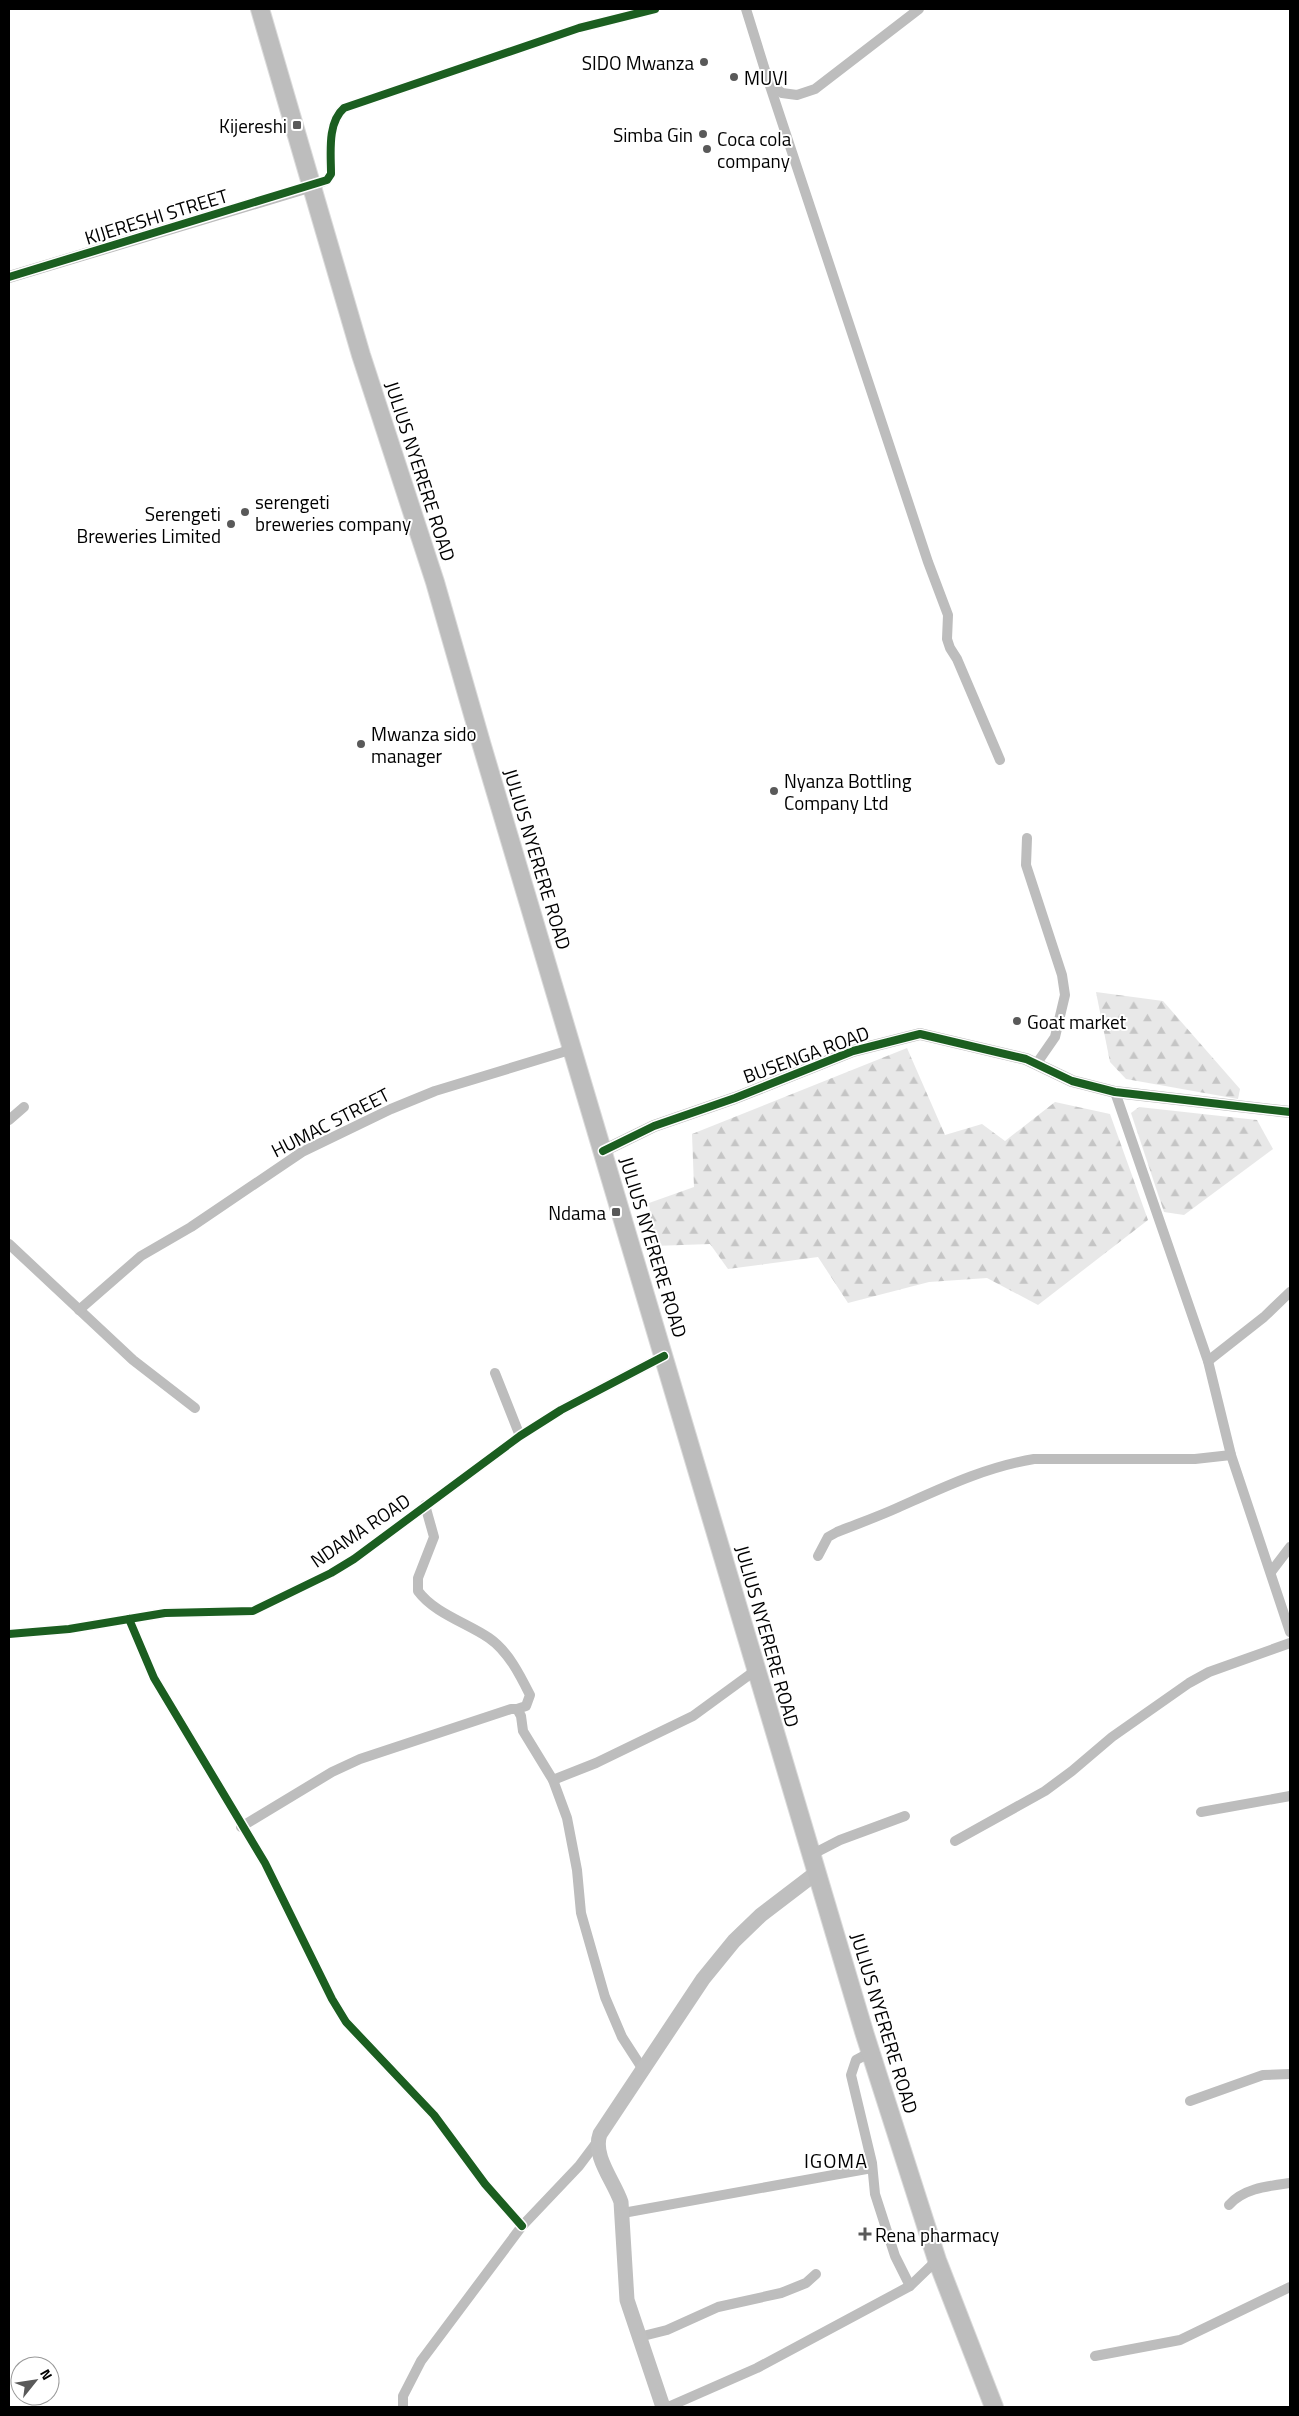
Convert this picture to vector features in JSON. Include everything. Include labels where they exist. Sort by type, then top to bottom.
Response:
[{"type":"highway","name":"JULIUS NYERERE ROAD","points":[[260,9],[361,355],[432,572],[816,1873],[937,2260],[994,2407]]},
{"type":"main road","points":[[663,2407],[627,2300],[623,2213],[616,2187],[599,2154],[597,2142],[600,2134],[642,2068],[703,1979],[734,1941],[761,1915],[816,1873]]},
{"type":"street","points":[[312,186],[327,180],[331,174],[332,126],[336,116],[344,108],[579,28],[655,9]]},
{"type":"street","points":[[746,9],[928,562],[943,598],[948,615],[947,639],[1000,760]]},
{"type":"street","points":[[769,83],[782,93],[797,95],[815,89],[919,9]]},
{"type":"street","name":"KIJERESHI STREET","points":[[9,277],[312,186]]},
{"type":"street","points":[[1027,838],[1026,865],[1062,975],[1065,995],[1055,1037],[1037,1063]]},
{"type":"street","name":"BUSENGA ROAD","points":[[603,1150],[654,1126],[735,1098],[853,1051],[920,1034],[1037,1063],[1072,1081],[1115,1092],[1290,1112]]},
{"type":"street","name":"HUMAC STREET","points":[[79,1310],[141,1256],[191,1227],[302,1152],[391,1109],[435,1091],[573,1049]]},
{"type":"street","points":[[1115,1092],[1208,1361],[1232,1455],[1290,1632]]},
{"type":"street","points":[[9,1120],[24,1106]]},
{"type":"street","points":[[9,1244],[133,1360],[195,1408]]},
{"type":"street","points":[[1208,1361],[1264,1317],[1290,1292]]},
{"type":"street","name":"NDAMA ROAD","points":[[9,1634],[69,1629],[166,1613],[234,1612],[263,1608],[354,1559],[520,1436],[561,1410],[664,1356]]},
{"type":"street","points":[[495,1373],[520,1436]]},
{"type":"street","points":[[818,1556],[828,1537],[837,1532],[899,1507],[930,1492],[1010,1463],[1034,1459],[1195,1459],[1232,1455]]},
{"type":"street","points":[[241,1827],[332,1772],[360,1759],[511,1709],[526,1706],[530,1694],[506,1654],[490,1638],[428,1601],[418,1591],[418,1578],[434,1537],[425,1505]]},
{"type":"street","points":[[1271,1572],[1290,1547]]},
{"type":"street","points":[[129,1619],[154,1678],[241,1827],[265,1863],[332,1999],[346,2022],[434,2115],[485,2184],[522,2226]]},
{"type":"street","points":[[955,1841],[1045,1791],[1112,1737],[1209,1672],[1290,1643]]},
{"type":"street","points":[[553,1780],[619,1752],[693,1716],[756,1670]]},
{"type":"street","points":[[517,1709],[521,1716],[523,1731],[553,1780],[567,1818],[577,1870],[581,1912],[605,1996],[622,2037],[642,2068]]},
{"type":"street","points":[[1201,1812],[1290,1796]]},
{"type":"street","points":[[811,1855],[840,1840],[905,1816]]},
{"type":"street","points":[[871,2052],[856,2060],[852,2075],[872,2168],[874,2194],[895,2256],[910,2286]]},
{"type":"street","points":[[1190,2101],[1263,2075],[1290,2074]]},
{"type":"street","points":[[402,2407],[403,2396],[422,2361],[522,2226],[579,2166],[597,2142]]},
{"type":"street","points":[[623,2213],[872,2168]]},
{"type":"street","points":[[1229,2205],[1236,2196],[1244,2192],[1290,2183]]},
{"type":"street","points":[[668,2407],[757,2368],[910,2286],[937,2260]]},
{"type":"street","points":[[639,2337],[667,2330],[718,2306],[781,2294],[806,2282],[816,2274]]},
{"type":"street","points":[[1095,2356],[1180,2340],[1290,2287]]},
{"type":"green space","points":[[1096,992],[1163,1001],[1240,1089],[1238,1099],[1126,1079],[1110,1062]]},
{"type":"green space","points":[[907,1048],[945,1135],[982,1124],[1005,1141],[1055,1102],[1110,1114],[1148,1220],[1038,1305],[987,1278],[929,1282],[848,1303],[818,1257],[728,1269],[710,1244],[654,1246],[649,1203],[694,1187],[692,1134]]},
{"type":"green space","points":[[1139,1107],[1257,1120],[1273,1149],[1184,1215],[1164,1212],[1131,1113]]},
{"type":"cycle path","points":[[9,277],[327,180],[331,174],[332,130],[339,114],[344,108],[579,28],[655,9]]},
{"type":"cycle path","points":[[603,1151],[654,1126],[735,1098],[853,1051],[920,1034],[1026,1059],[1072,1081],[1115,1092],[1290,1112]]},
{"type":"cycle path","points":[[9,1634],[69,1629],[165,1613],[253,1611],[331,1573],[354,1559],[520,1436],[561,1410],[664,1356]]},
{"type":"cycle path","points":[[129,1619],[154,1678],[265,1863],[332,1999],[346,2022],[434,2115],[485,2184],[522,2226]]},
{"type":"place","name":"SIDO Mwanza","points":[[704,62]]},
{"type":"place","name":"MUVI","points":[[734,77]]},
{"type":"place","name":"Kijereshi","points":[[297,125]]},
{"type":"place","name":"Simba Gin","points":[[703,134]]},
{"type":"place","name":"Coca cola company","points":[[707,149]]},
{"type":"place","name":"serengeti breweries company","points":[[245,512]]},
{"type":"place","name":"Serengeti Breweries Limited","points":[[231,524]]},
{"type":"place","name":"Mwanza sido manager","points":[[361,744]]},
{"type":"place","name":"Nyanza Bottling Company Ltd","points":[[774,791]]},
{"type":"place","name":"Goat market","points":[[1017,1021]]},
{"type":"place","name":"Ndama","points":[[616,1212]]},
{"type":"place","name":"Rena pharmacy","points":[[865,2234]]},
{"type":"district","name":"IGOMA","points":[[836,2160]]}]
